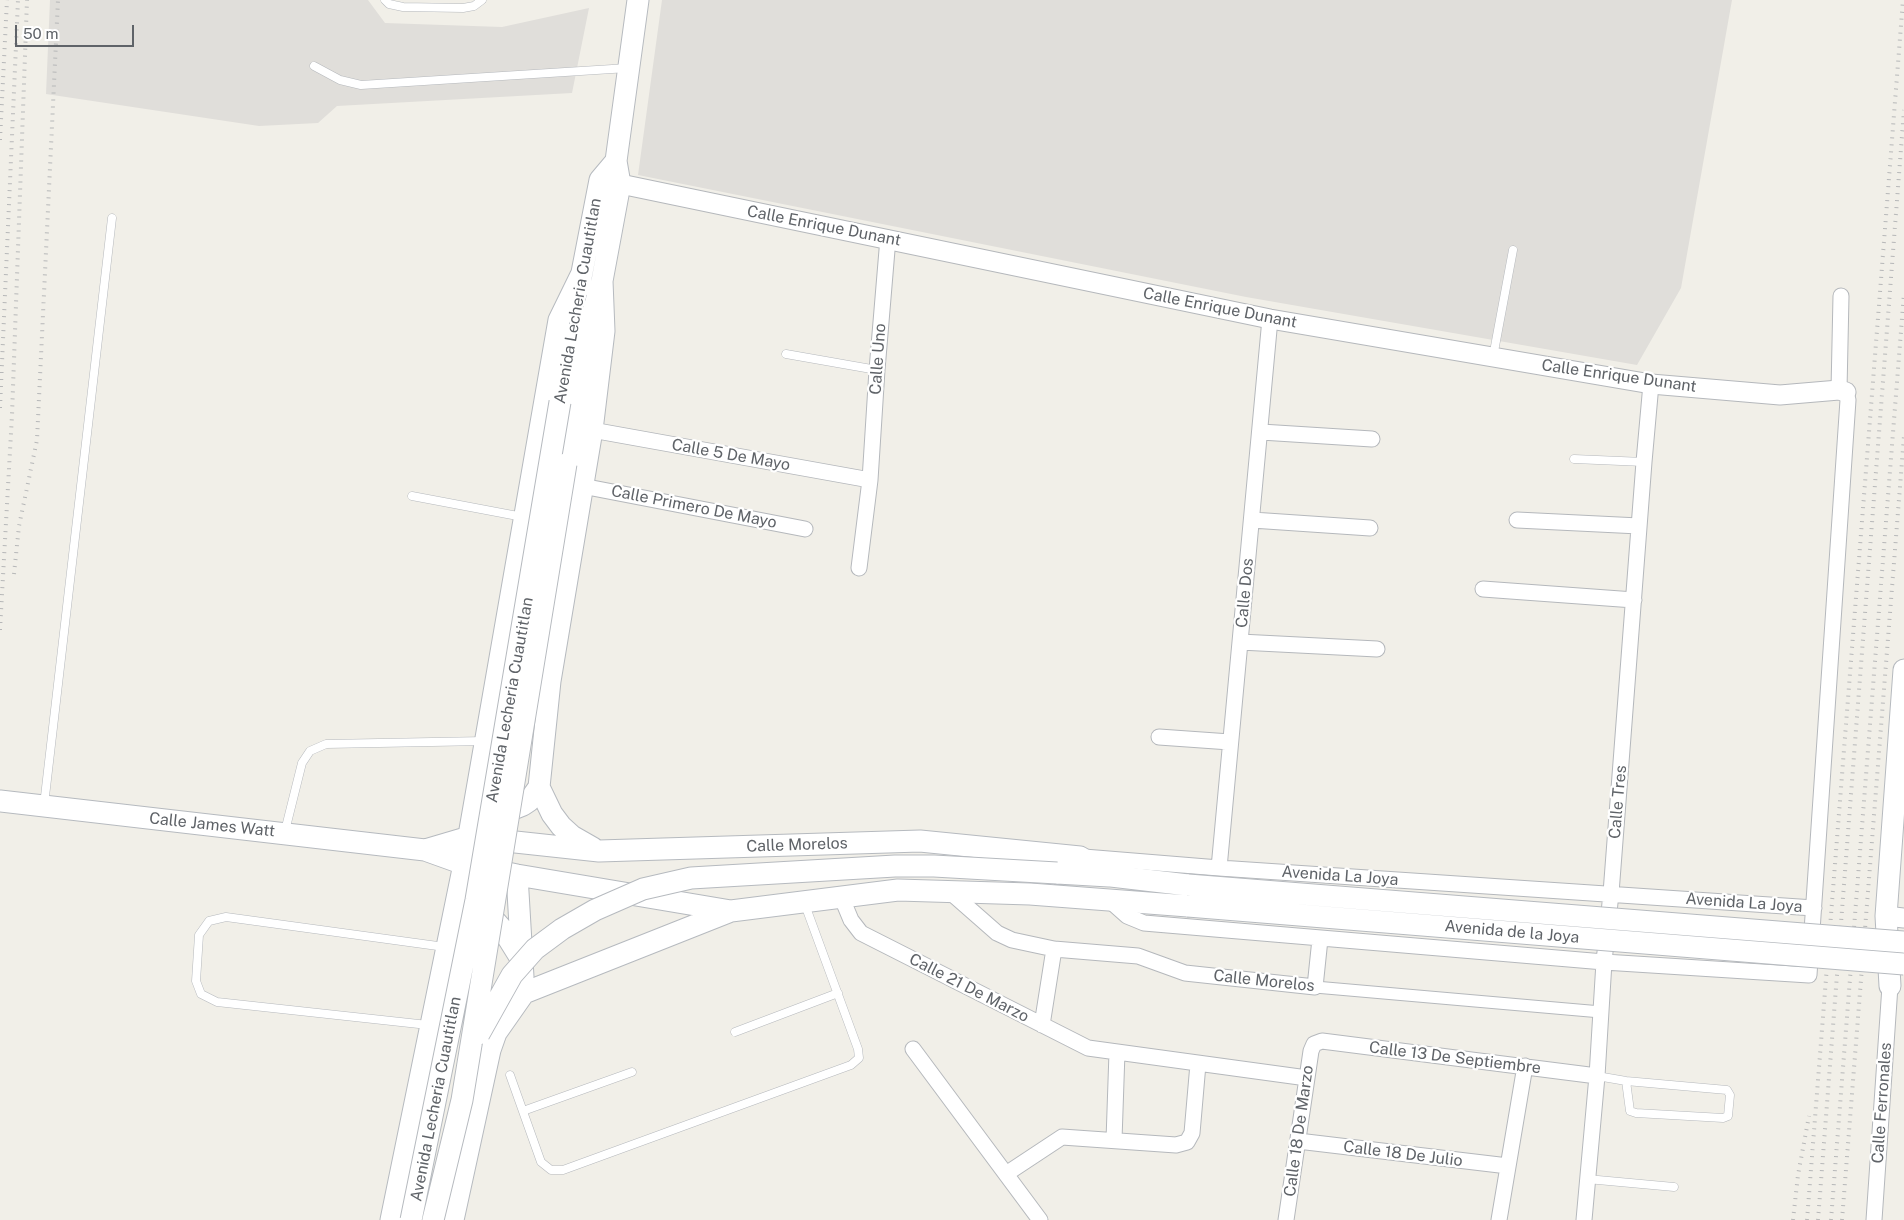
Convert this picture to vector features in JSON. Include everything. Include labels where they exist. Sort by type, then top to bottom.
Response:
[{"type":"main road","points":[[476,797],[492,805],[513,809],[529,801],[539,787],[550,681],[592,430],[604,331],[602,281],[610,182],[616,161],[638,0]]},
{"type":"main road","name":"Avenida Lecheria Cuautitlan","points":[[411,1220],[476,900],[581,274],[610,182]]},
{"type":"main road","points":[[391,1220],[464,864],[559,320],[581,274]]},
{"type":"main road","name":"Avenida Lecheria Cuautitlan","points":[[433,1220],[462,1100],[589,324],[602,281]]},
{"type":"main road","points":[[1897,986],[1895,917],[1904,670]]},
{"type":"main road","points":[[539,787],[560,826],[572,836],[599,851]]},
{"type":"main road","name":"Calle James Watt","points":[[0,802],[425,850],[464,864]]},
{"type":"main road","name":"Calle James Watt","points":[[425,850],[468,837]]},
{"type":"main road","name":"Calle Morelos","points":[[468,837],[599,851],[920,841],[1080,857],[1116,877]]},
{"type":"main road","points":[[464,864],[517,875],[731,911]]},
{"type":"main road","name":"Avenida de la Joya","points":[[427,1141],[485,1022],[512,975],[535,949],[562,929],[595,910],[643,889],[691,878],[895,866],[934,866],[1116,877],[1198,886],[1904,942]]},
{"type":"main road","points":[[517,875],[524,992]]},
{"type":"main road","points":[[453,1220],[490,1050],[496,1033],[524,992],[731,911],[898,890],[948,890],[1030,894],[1114,901]]},
{"type":"main road","name":"Avenida de la Joya","points":[[1114,901],[1904,964]]},
{"type":"main road","points":[[452,922],[476,915],[487,916],[495,921],[503,930],[523,961]]},
{"type":"street","name":"Calle Enrique Dunant","points":[[610,182],[888,238],[1270,319],[1651,384],[1780,395],[1842,391]]},
{"type":"street","name":"Calle Uno","points":[[860,568],[870,480],[888,238]]},
{"type":"street","points":[[1814,908],[1848,400],[1842,391],[1841,296]]},
{"type":"street","name":"Calle Dos","points":[[1218,868],[1261,432],[1270,319]]},
{"type":"street","name":"Calle Tres","points":[[1584,1220],[1651,384]]},
{"type":"street","name":"Calle 5 De Mayo","points":[[592,430],[870,480]]},
{"type":"street","points":[[1261,432],[1372,438]]},
{"type":"street","name":"Calle Primero De Mayo","points":[[582,486],[805,529]]},
{"type":"street","points":[[1252,520],[1370,528]]},
{"type":"street","points":[[1517,520],[1639,526]]},
{"type":"street","points":[[1483,589],[1634,600]]},
{"type":"street","points":[[1240,642],[1377,649]]},
{"type":"street","points":[[1159,737],[1230,742]]},
{"type":"street","name":"Avenida La Joya","points":[[1080,857],[1814,908],[1809,975],[1604,962],[1320,939],[1144,922],[1127,916],[1114,901]]},
{"type":"street","name":"Calle Morelos","points":[[948,890],[997,933],[1012,940],[1054,949],[1138,956],[1185,973],[1315,987],[1601,1012]]},
{"type":"street","name":"Calle 21 De Marzo","points":[[841,896],[852,920],[861,932],[1088,1048],[1307,1078]]},
{"type":"street","points":[[1315,987],[1320,939]]},
{"type":"street","points":[[1042,1025],[1054,949]]},
{"type":"street","name":"Calle Ferronales","points":[[1874,1220],[1897,986]]},
{"type":"street","name":"Calle 13 De Septiembre","points":[[1314,1044],[1322,1041],[1597,1076]]},
{"type":"street","name":"Calle 18 De Marzo","points":[[1286,1220],[1311,1051],[1314,1044]]},
{"type":"street","points":[[913,1049],[1040,1220]]},
{"type":"street","points":[[1114,1140],[1117,1052]]},
{"type":"street","points":[[1006,1174],[1062,1137],[1176,1145],[1187,1142],[1192,1133],[1198,1064]]},
{"type":"street","points":[[1499,1220],[1526,1066]]},
{"type":"street","name":"Calle 18 De Julio","points":[[1298,1141],[1508,1166]]},
{"type":"lane","points":[[385,0],[389,4],[403,7],[443,8],[474,6],[482,0]]},
{"type":"lane","points":[[314,66],[340,80],[361,84],[628,68]]},
{"type":"lane","points":[[44,807],[112,218]]},
{"type":"lane","points":[[1493,357],[1513,250]]},
{"type":"lane","points":[[786,354],[877,370]]},
{"type":"lane","points":[[1574,458],[1644,462]]},
{"type":"lane","points":[[412,496],[524,517]]},
{"type":"lane","points":[[284,833],[302,763],[310,751],[326,744],[486,742]]},
{"type":"lane","points":[[510,1075],[541,1162],[551,1170],[563,1170],[851,1065],[860,1058],[858,1049],[803,901]]},
{"type":"lane","points":[[431,1025],[217,1002],[201,994],[196,981],[200,935],[209,921],[226,917],[447,948]]},
{"type":"lane","points":[[735,1032],[838,993]]},
{"type":"lane","points":[[523,1111],[632,1072]]},
{"type":"lane","points":[[1597,1076],[1626,1081],[1727,1090],[1730,1095],[1728,1116],[1723,1118],[1636,1113],[1630,1111],[1626,1081]]},
{"type":"lane","points":[[1587,1179],[1674,1186]]},
{"type":"shaded area","points":[[50,0],[368,0],[385,23],[502,27],[589,8],[572,93],[337,106],[318,123],[259,126],[46,94]]},
{"type":"shaded area","points":[[662,0],[1732,0],[1681,288],[1637,365],[1246,297],[638,175]]},
{"type":"railway","points":[[0,140],[7,0]]},
{"type":"railway","points":[[0,408],[18,0]]},
{"type":"railway","points":[[0,630],[12,415],[27,0]]},
{"type":"railway","points":[[14,574],[19,526],[37,440],[58,0]]},
{"type":"railway","points":[[1807,1220],[1903,0]]},
{"type":"railway","points":[[1818,1220],[1904,110]]},
{"type":"railway","points":[[1831,1220],[1904,293]]},
{"type":"railway","points":[[1842,1220],[1904,436]]},
{"type":"railway","points":[[1793,1220],[1798,1175],[1809,1116]]}]
